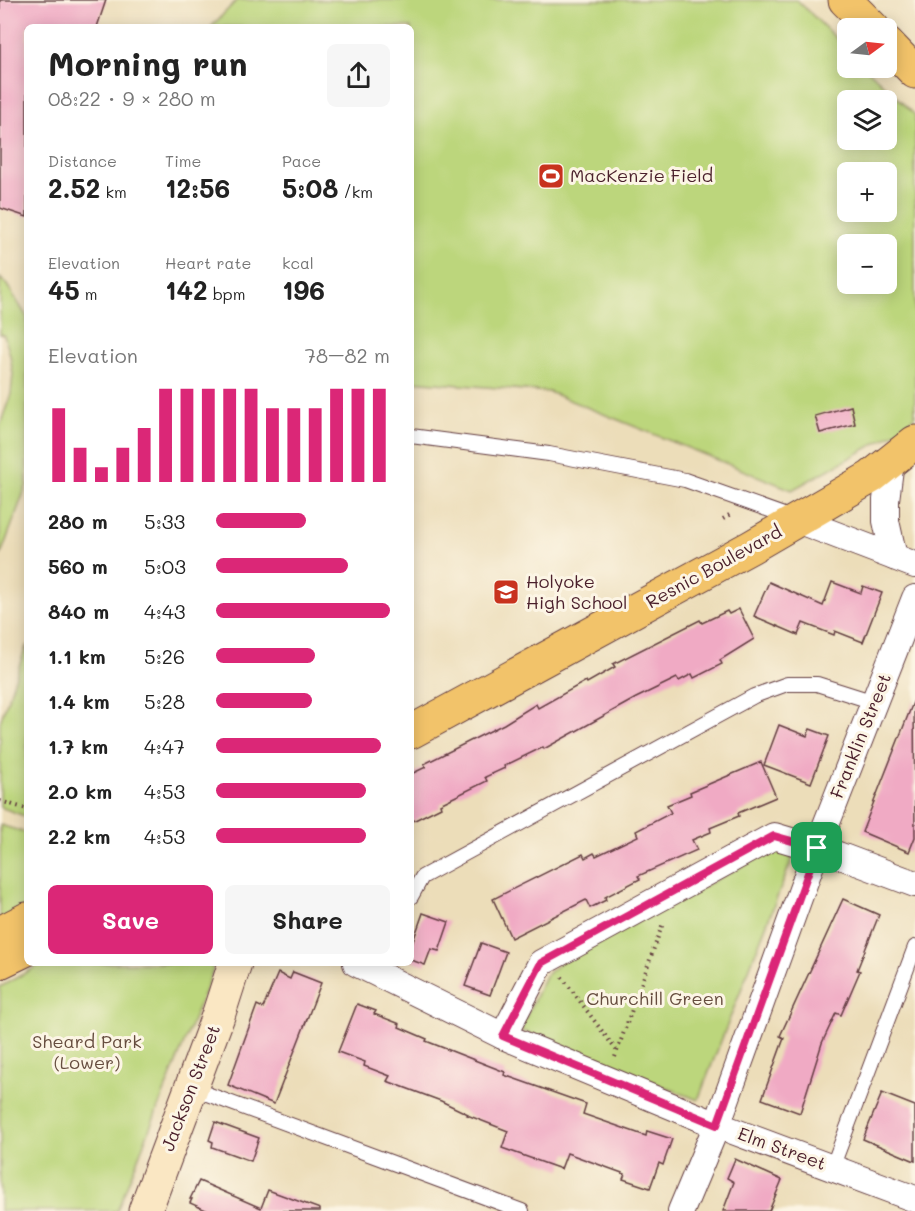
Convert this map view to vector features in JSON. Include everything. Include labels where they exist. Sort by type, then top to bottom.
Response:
[{"type":"main road","points":[[845,0],[863,18]]},
{"type":"main road","points":[[897,53],[915,71]]},
{"type":"main road","name":"Resnic Boulevard","points":[[414,730],[710,570],[871,477],[903,451]]},
{"type":"main road","points":[[0,933],[24,921]]},
{"type":"main road","points":[[0,962],[24,950]]},
{"type":"street","points":[[903,451],[886,500],[886,521],[904,561]]},
{"type":"street","points":[[797,520],[904,561]]},
{"type":"street","name":"Franklin Street","points":[[681,1211],[717,1125],[817,848],[915,598]]},
{"type":"street","points":[[503,1036],[541,963],[774,836],[817,848],[915,884]]},
{"type":"street","name":"Jackson Street","points":[[145,1211],[218,1016],[234,966]]},
{"type":"street","name":"Elm Street","points":[[370,966],[503,1036],[717,1125],[915,1199]]},
{"type":"lane","points":[[414,436],[549,454],[685,480],[797,520]]},
{"type":"lane","points":[[414,892],[422,877],[754,696],[788,684],[817,684],[874,702]]},
{"type":"lane","points":[[832,1168],[915,947]]},
{"type":"lane","points":[[191,1088],[522,1211]]},
{"type":"path","points":[[730,515],[738,523]]},
{"type":"path","points":[[0,801],[24,808]]},
{"type":"path","points":[[615,1058],[663,923]]},
{"type":"path","points":[[561,976],[617,1051]]},
{"type":"green space","name":"MacKenzie Field","points":[[237,0],[797,0],[837,39],[837,78],[876,78],[889,90],[837,90],[837,150],[897,150],[897,98],[915,115],[915,416],[902,429],[792,490],[549,392],[414,381],[414,24],[214,24]]},
{"type":"green space","points":[[0,278],[24,312],[24,492],[0,557],[0,425],[11,394],[13,374],[4,335],[0,334]]},
{"type":"green space","points":[[24,653],[24,816],[0,807],[0,722]]},
{"type":"green space","points":[[0,825],[24,832],[24,907],[0,920]]},
{"type":"green space","name":"Churchill Green","points":[[771,851],[794,854],[698,1100],[520,1030],[545,976],[563,960]]},
{"type":"green space","name":"Sheard Park (Lower)","points":[[38,966],[212,966],[213,970],[117,1211],[0,1211],[0,987]]},
{"type":"building","points":[[0,0],[106,0],[98,24],[24,24],[24,216],[0,208]]},
{"type":"building","points":[[851,406],[855,424],[820,433],[815,416]]},
{"type":"building","points":[[769,582],[823,606],[832,582],[861,593],[863,586],[882,593],[863,642],[835,631],[834,635],[803,623],[798,635],[754,616]]},
{"type":"building","points":[[739,609],[754,639],[720,660],[722,664],[694,678],[692,674],[679,681],[677,678],[636,698],[544,749],[543,747],[504,766],[505,768],[485,777],[487,781],[440,804],[441,807],[414,820],[414,773],[426,767],[424,764],[504,724],[536,704],[538,708],[586,681],[587,683],[615,667],[613,664],[700,620],[702,623],[727,611],[729,614]]},
{"type":"building","points":[[914,700],[915,837],[909,852],[862,832]]},
{"type":"building","points":[[779,725],[807,736],[810,729],[829,736],[811,783],[764,765]]},
{"type":"building","points":[[761,762],[776,797],[710,828],[711,832],[692,840],[697,850],[638,876],[640,879],[605,897],[606,900],[590,908],[586,900],[511,938],[493,899],[583,854],[585,858],[594,853],[596,856],[638,836],[636,831],[671,813],[667,805],[691,795],[690,792]]},
{"type":"building","points":[[843,899],[879,915],[857,970],[860,971],[841,1015],[836,1013],[822,1043],[800,1113],[762,1099],[784,1038],[780,1036]]},
{"type":"building","points":[[423,913],[449,922],[439,951],[431,949],[425,965],[414,961],[414,938]]},
{"type":"building","points":[[481,943],[506,952],[490,995],[465,986]]},
{"type":"building","points":[[293,972],[321,983],[274,1104],[228,1085],[257,1005],[263,1008],[278,973],[290,979]]},
{"type":"building","points":[[357,1004],[376,1011],[374,1014],[400,1024],[399,1027],[427,1039],[426,1041],[505,1072],[504,1075],[586,1104],[583,1114],[646,1136],[647,1131],[672,1139],[663,1165],[659,1163],[650,1188],[623,1179],[625,1174],[567,1153],[561,1169],[502,1148],[508,1131],[467,1115],[441,1101],[387,1081],[390,1076],[364,1066],[365,1062],[338,1052]]},
{"type":"building","points":[[882,1093],[915,1106],[915,1161],[863,1139]]},
{"type":"building","points":[[215,1122],[259,1138],[251,1161],[212,1147],[213,1142],[209,1140]]},
{"type":"building","points":[[735,1159],[782,1180],[769,1211],[723,1211],[734,1182],[727,1178]]},
{"type":"building","points":[[199,1181],[261,1208],[268,1190],[320,1209],[320,1211],[208,1211],[190,1203]]},
{"type":"place","name":"MacKenzie Field","points":[[551,176]]},
{"type":"place","name":"Holyoke High School","points":[[506,592]]},
{"type":"route","points":[[774,836],[817,848],[717,1125],[503,1036],[541,963],[774,836]]}]
